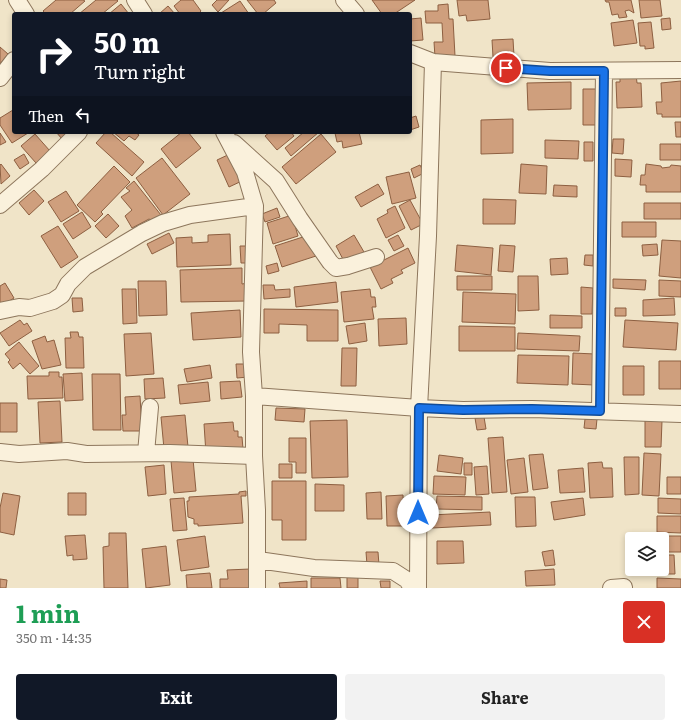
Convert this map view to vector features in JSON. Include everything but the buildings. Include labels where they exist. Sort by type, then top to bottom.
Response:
[{"type":"street","points":[[18,0],[25,12]]},
{"type":"street","points":[[344,0],[354,12]]},
{"type":"street","points":[[412,54],[433,62],[550,71],[681,70]]},
{"type":"street","points":[[418,588],[419,408],[428,236],[433,62]]},
{"type":"street","points":[[0,78],[12,63]]},
{"type":"street","points":[[600,411],[604,71]]},
{"type":"street","points":[[0,204],[42,169],[77,134]]},
{"type":"street","points":[[227,135],[245,172],[255,206],[251,352],[254,396],[254,456],[257,510],[258,588]]},
{"type":"street","points":[[227,135],[276,180],[300,219],[330,262],[336,268],[348,266],[376,257]]},
{"type":"street","points":[[0,311],[19,307],[30,308],[53,301],[62,295],[68,284],[85,267],[142,232],[163,223],[190,215],[255,206]]},
{"type":"street","points":[[254,396],[463,410],[532,409],[681,414]]},
{"type":"street","points":[[146,453],[150,407]]},
{"type":"street","points":[[0,452],[19,454],[67,451],[86,454],[146,453],[254,456]]},
{"type":"street","points":[[258,560],[314,568],[393,572],[407,580],[412,588]]},
{"type":"route","points":[[418,513],[419,408],[463,410],[532,409],[600,411],[604,71],[550,71],[506,68]]}]
